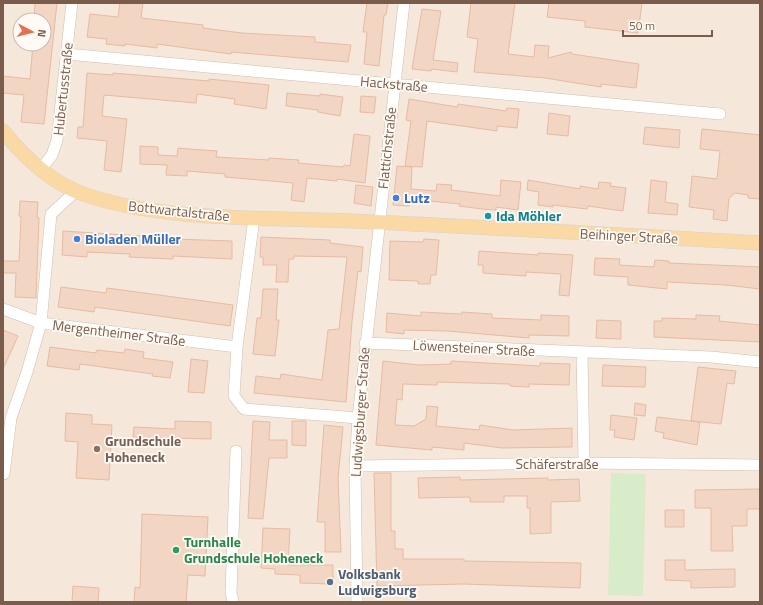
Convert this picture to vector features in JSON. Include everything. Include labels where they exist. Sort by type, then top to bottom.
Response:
[{"type":"main road","name":"Bottwartalstraße","points":[[3,131],[41,169],[76,191],[134,208],[171,213],[254,218],[379,222]]},
{"type":"main road","name":"Beihinger Straße","points":[[379,222],[760,244]]},
{"type":"street","name":"Hubertusstraße","points":[[41,169],[52,155],[58,140],[72,3]]},
{"type":"street","name":"Flattichstraße","points":[[379,222],[404,3]]},
{"type":"street","name":"Hackstraße","points":[[67,54],[720,114]]},
{"type":"street","points":[[4,474],[10,418],[27,372],[41,323],[51,214],[76,191]]},
{"type":"street","points":[[254,218],[237,347],[234,396],[244,409],[358,418]]},
{"type":"street","name":"Ludwigsburger Straße","points":[[357,602],[355,466],[365,343],[379,222]]},
{"type":"street","name":"Mergentheimer Straße","points":[[3,309],[41,323],[237,347]]},
{"type":"street","name":"Löwensteiner Straße","points":[[365,343],[582,353],[711,357],[760,362]]},
{"type":"street","points":[[582,353],[584,463]]},
{"type":"street","points":[[233,602],[231,592],[236,451]]},
{"type":"street","name":"Schäferstraße","points":[[355,466],[584,463],[760,465]]},
{"type":"shaded area","points":[[3,3],[760,3],[760,602],[3,602]]},
{"type":"green space","points":[[611,473],[646,474],[643,596],[608,595]]},
{"type":"building","points":[[35,3],[57,3],[52,50],[52,12],[34,12]]},
{"type":"building","points":[[120,3],[143,3],[141,18],[203,25],[203,28],[242,33],[315,37],[315,42],[351,45],[348,62],[231,52],[231,54],[157,44],[157,48],[125,44],[125,46],[106,44],[107,39],[87,37],[90,14],[118,17]]},
{"type":"building","points":[[367,3],[388,3],[386,15],[384,15],[379,66],[364,64],[367,32],[363,32]]},
{"type":"building","points":[[471,3],[515,3],[508,54],[534,57],[535,45],[549,46],[548,58],[571,52],[572,54],[639,64],[636,88],[601,84],[601,87],[545,78],[474,72],[478,39],[467,37]]},
{"type":"building","points":[[549,3],[642,3],[638,33],[585,27],[585,21],[547,17]]},
{"type":"building","points":[[422,9],[441,11],[433,60],[458,63],[457,72],[432,69],[431,71],[412,69]]},
{"type":"building","points":[[32,52],[52,52],[44,124],[21,122],[24,95],[3,93],[3,76],[30,79]]},
{"type":"building","points":[[87,73],[113,75],[113,73],[209,81],[209,79],[269,85],[266,109],[234,104],[235,99],[197,94],[196,103],[104,95],[102,116],[127,119],[121,172],[104,170],[107,141],[77,138],[78,127],[83,127]]},
{"type":"building","points":[[287,93],[320,96],[320,94],[343,97],[340,116],[318,112],[318,110],[286,106]]},
{"type":"building","points":[[361,96],[376,97],[374,113],[360,112]]},
{"type":"building","points":[[409,99],[457,107],[458,104],[506,111],[507,108],[519,109],[517,128],[497,126],[497,131],[427,121],[422,167],[405,166],[411,121],[406,120]]},
{"type":"building","points":[[549,113],[570,116],[568,136],[547,134]]},
{"type":"building","points":[[645,127],[680,130],[679,148],[643,144]]},
{"type":"building","points":[[702,129],[760,135],[760,199],[748,198],[748,195],[735,193],[729,198],[727,221],[713,219],[714,210],[689,207],[692,176],[717,179],[720,151],[700,149]]},
{"type":"building","points":[[354,134],[370,136],[365,183],[337,179],[337,181],[307,178],[304,202],[291,200],[293,183],[225,177],[225,174],[187,171],[187,176],[166,175],[167,165],[140,164],[140,146],[158,147],[158,155],[177,156],[178,148],[217,151],[216,157],[299,160],[298,163],[343,167],[344,165],[350,166]]},
{"type":"building","points":[[397,166],[412,167],[411,189],[436,191],[437,184],[452,185],[451,190],[500,196],[501,180],[521,182],[518,210],[496,207],[496,210],[482,209],[459,206],[460,204],[429,201],[428,204],[410,203],[409,206],[393,205]]},
{"type":"building","points":[[528,180],[580,189],[580,186],[598,189],[599,182],[611,183],[610,186],[626,188],[623,211],[588,206],[587,209],[553,205],[553,207],[538,205],[539,192],[527,190]]},
{"type":"building","points":[[651,180],[667,182],[665,202],[678,204],[677,215],[648,213]]},
{"type":"building","points":[[356,185],[373,187],[371,206],[354,203]]},
{"type":"building","points":[[20,201],[38,202],[37,217],[39,218],[36,298],[15,297],[16,273],[3,273],[3,261],[19,261],[21,217],[19,216]]},
{"type":"building","points":[[63,231],[174,239],[232,241],[232,259],[173,256],[173,259],[129,257],[130,254],[87,252],[87,257],[62,255]]},
{"type":"building","points":[[261,237],[330,240],[330,243],[363,247],[361,272],[358,271],[352,321],[346,402],[254,393],[256,376],[280,379],[281,374],[322,380],[328,330],[339,329],[347,257],[294,256],[294,259],[289,259],[288,282],[276,282],[277,265],[263,265],[263,257],[260,257]]},
{"type":"building","points":[[424,239],[439,240],[436,275],[431,275],[430,284],[418,284],[418,281],[389,280],[390,241],[423,242]]},
{"type":"building","points":[[479,251],[538,255],[538,253],[573,255],[569,296],[559,295],[561,274],[526,272],[526,276],[483,273],[483,265],[478,265]]},
{"type":"building","points":[[595,258],[620,259],[619,265],[654,267],[655,260],[669,261],[669,263],[760,267],[760,289],[726,285],[667,282],[667,289],[628,285],[628,277],[594,275]]},
{"type":"building","points":[[61,287],[106,293],[107,288],[233,305],[230,326],[95,307],[94,312],[58,307]]},
{"type":"building","points":[[263,289],[278,289],[276,320],[279,320],[275,356],[253,354],[257,318],[261,318]]},
{"type":"building","points":[[421,312],[492,314],[492,318],[541,320],[541,315],[569,316],[569,336],[529,335],[529,338],[447,331],[404,330],[404,334],[386,332],[387,313],[421,316]]},
{"type":"building","points":[[696,315],[720,316],[719,321],[760,325],[760,342],[654,337],[654,321],[662,321],[662,318],[696,319]]},
{"type":"building","points":[[597,320],[621,321],[621,339],[596,338]]},
{"type":"building","points":[[3,330],[18,336],[3,369]]},
{"type":"building","points":[[50,347],[96,353],[97,350],[124,353],[125,349],[144,352],[143,358],[173,362],[170,378],[152,376],[153,374],[80,364],[79,370],[47,366]]},
{"type":"building","points":[[191,359],[208,361],[204,393],[188,392]]},
{"type":"building","points":[[383,361],[419,365],[451,364],[451,361],[540,366],[540,363],[570,364],[569,385],[529,384],[529,387],[510,386],[510,384],[437,382],[437,385],[403,384],[402,400],[397,399],[395,425],[414,426],[426,419],[427,406],[438,407],[436,426],[479,430],[480,425],[513,430],[572,428],[572,447],[502,448],[464,443],[464,450],[432,447],[432,450],[376,445]]},
{"type":"building","points":[[603,365],[646,367],[645,387],[602,386]]},
{"type":"building","points":[[698,367],[736,371],[734,384],[727,383],[721,424],[691,421]]},
{"type":"building","points":[[635,403],[646,405],[645,416],[634,415]]},
{"type":"building","points":[[66,413],[92,415],[92,424],[112,425],[109,480],[76,478],[78,442],[65,441]]},
{"type":"building","points":[[611,415],[637,418],[634,440],[614,437],[615,430],[610,430]]},
{"type":"building","points":[[657,417],[700,422],[697,445],[663,438],[664,433],[655,431]]},
{"type":"building","points":[[175,421],[211,422],[211,439],[133,437],[134,427],[175,429]]},
{"type":"building","points":[[253,421],[270,422],[269,440],[287,440],[287,458],[269,458],[263,519],[248,518]]},
{"type":"building","points":[[292,421],[306,421],[306,446],[292,445]]},
{"type":"building","points":[[324,425],[343,427],[338,478],[341,552],[325,552],[325,522],[317,522]]},
{"type":"building","points":[[374,473],[391,473],[391,531],[395,531],[395,549],[403,549],[403,559],[464,559],[464,561],[581,563],[580,588],[464,584],[377,586]]},
{"type":"building","points":[[460,477],[460,480],[548,478],[548,480],[579,479],[580,501],[551,502],[551,533],[530,534],[530,508],[527,508],[527,496],[504,496],[504,502],[470,502],[470,497],[419,498],[418,478]]},
{"type":"building","points":[[760,489],[760,509],[747,509],[747,526],[732,526],[733,551],[711,551],[711,508],[695,508],[695,490]]},
{"type":"building","points":[[665,510],[684,510],[684,527],[665,527]]},
{"type":"building","points":[[142,514],[208,517],[205,576],[188,575],[186,602],[134,602],[135,587],[140,588]]},
{"type":"building","points":[[263,528],[290,529],[288,565],[333,565],[333,584],[300,583],[300,575],[275,574],[275,569],[261,568]]},
{"type":"building","points":[[665,560],[685,560],[685,570],[735,569],[735,587],[691,588],[691,581],[665,580]]},
{"type":"building","points":[[73,586],[99,588],[98,602],[72,602]]},
{"type":"place","name":"Lutz","points":[[396,198]]},
{"type":"place","name":"Ida Möhler","points":[[488,216]]},
{"type":"place","name":"Bioladen Müller","points":[[77,239]]},
{"type":"place","name":"Grundschule Hoheneck","points":[[97,449]]},
{"type":"place","name":"Turnhalle Grundschule Hoheneck","points":[[176,550]]},
{"type":"place","name":"Volksbank Ludwigsburg","points":[[330,582]]}]
